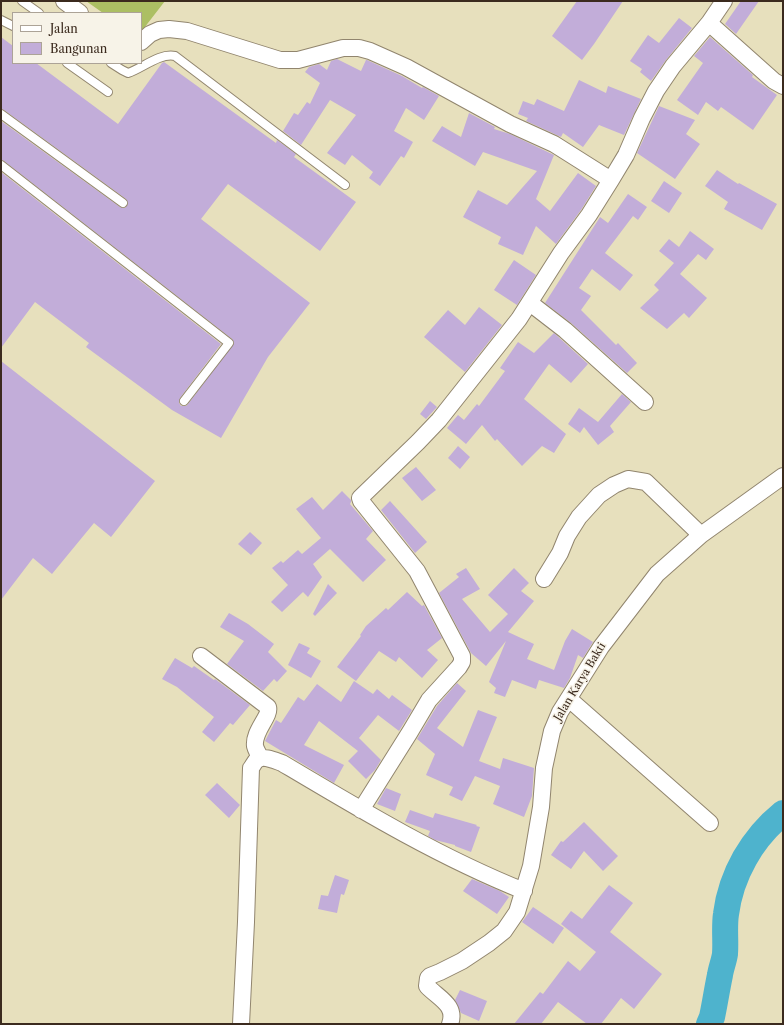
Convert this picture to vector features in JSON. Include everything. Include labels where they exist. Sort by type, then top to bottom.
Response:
[{"type":"street","points":[[64,1],[79,12]]},
{"type":"street","points":[[361,810],[429,700],[459,667],[462,662],[462,656],[417,571],[360,498],[418,442],[438,420],[519,319],[626,155],[656,90],[673,66],[709,23],[724,1]]},
{"type":"street","points":[[709,23],[774,82],[783,86]]},
{"type":"street","points":[[142,41],[150,34],[169,29],[187,31],[280,60],[298,60],[343,48],[359,48],[370,51],[406,67],[510,124],[554,144],[611,180]]},
{"type":"street","points":[[530,303],[565,330],[645,402]]},
{"type":"street","name":"Jalan Karya Bakti","points":[[450,1024],[452,1018],[449,1006],[427,986],[428,978],[462,961],[490,942],[504,931],[517,912],[531,866],[541,807],[544,768],[552,731],[560,712],[601,646],[657,574],[701,535],[783,476]]},
{"type":"street","points":[[544,579],[579,517],[599,495],[614,485],[628,479],[646,482],[701,535]]},
{"type":"street","points":[[201,656],[268,707],[268,713],[259,726],[255,737],[255,748],[261,758]]},
{"type":"street","points":[[569,699],[710,823]]},
{"type":"street","points":[[241,1024],[251,768],[256,760],[261,758],[282,763],[361,810],[431,848],[494,879],[524,891]]},
{"type":"lane","points":[[22,1],[38,12]]},
{"type":"lane","points":[[1,20],[12,26]]},
{"type":"lane","points":[[113,64],[128,73],[162,57],[170,55],[175,56],[345,186]]},
{"type":"lane","points":[[67,64],[108,92]]},
{"type":"lane","points":[[1,114],[123,203]]},
{"type":"lane","points":[[1,165],[229,343],[184,400]]},
{"type":"green space","points":[[86,1],[165,1],[142,31],[142,12],[102,12]]},
{"type":"building","points":[[577,1],[623,1],[582,60],[552,36]]},
{"type":"building","points":[[741,1],[759,1],[736,34],[725,24]]},
{"type":"building","points":[[679,18],[692,28],[651,81],[640,72],[642,69],[630,61],[648,35],[659,43]]},
{"type":"building","points":[[1,37],[12,45],[12,64],[37,64],[118,124],[164,62],[276,143],[277,140],[296,154],[294,157],[356,202],[320,251],[228,184],[201,219],[310,303],[268,357],[221,438],[172,410],[86,347],[89,343],[35,302],[1,348],[1,172],[221,344],[180,398],[179,403],[181,406],[186,406],[188,404],[234,343],[232,339],[1,160],[1,121],[120,207],[125,208],[128,204],[126,199],[1,109]]},
{"type":"building","points":[[710,37],[753,75],[752,77],[777,95],[753,130],[721,107],[718,111],[706,102],[698,115],[677,100],[703,63],[694,56]]},
{"type":"building","points":[[337,59],[361,71],[367,60],[402,76],[439,96],[424,120],[406,108],[394,131],[413,142],[404,158],[401,156],[380,186],[369,178],[373,172],[352,155],[345,165],[327,153],[356,115],[330,100],[301,145],[283,131],[294,113],[298,115],[307,102],[310,104],[320,83],[305,72],[309,67],[319,64],[327,70],[331,61]]},
{"type":"building","points":[[579,80],[606,93],[608,86],[641,99],[624,135],[599,125],[583,147],[563,133],[561,137],[526,121],[528,118],[518,114],[523,101],[534,105],[537,99],[564,111]]},
{"type":"building","points":[[659,106],[695,120],[686,134],[700,144],[675,179],[637,153]]},
{"type":"building","points":[[469,113],[495,127],[494,129],[510,134],[554,155],[536,199],[550,211],[578,173],[596,186],[581,210],[556,244],[536,226],[523,255],[498,244],[501,237],[463,217],[478,190],[507,205],[537,171],[483,152],[475,166],[432,141],[442,126],[461,137]]},
{"type":"building","points":[[717,170],[738,184],[739,183],[777,204],[762,230],[724,209],[728,202],[705,186]]},
{"type":"building","points":[[664,181],[682,193],[669,213],[651,201]]},
{"type":"building","points":[[628,194],[647,207],[638,220],[633,216],[605,253],[633,275],[620,291],[592,269],[579,288],[591,296],[581,310],[616,345],[618,343],[637,363],[627,373],[571,323],[545,303],[600,217],[608,223]]},
{"type":"building","points":[[690,231],[714,249],[706,260],[698,254],[680,274],[707,298],[689,318],[684,313],[667,329],[640,308],[659,290],[654,285],[674,263],[659,251],[669,239],[679,247]]},
{"type":"building","points":[[514,260],[536,275],[517,305],[494,290]]},
{"type":"building","points":[[479,307],[502,325],[465,372],[424,337],[448,310],[465,325]]},
{"type":"building","points":[[554,333],[588,364],[571,383],[549,364],[524,399],[566,434],[554,453],[542,446],[522,466],[497,439],[495,441],[482,425],[466,444],[447,428],[458,415],[464,420],[477,404],[479,406],[505,371],[500,368],[518,342],[534,353]]},
{"type":"building","points":[[1,361],[155,481],[111,537],[94,523],[52,574],[33,558],[1,600]]},
{"type":"building","points":[[622,394],[631,402],[610,426],[614,432],[598,445],[584,427],[580,433],[568,424],[579,408],[598,422]]},
{"type":"building","points":[[430,401],[437,407],[426,419],[420,414]]},
{"type":"building","points":[[458,446],[470,457],[460,469],[448,458]]},
{"type":"building","points":[[416,467],[436,490],[422,501],[402,478]]},
{"type":"building","points":[[342,491],[351,500],[350,504],[373,531],[366,539],[386,560],[363,582],[330,549],[313,564],[322,577],[308,597],[303,592],[282,612],[271,602],[288,585],[272,568],[281,561],[283,563],[298,550],[302,554],[321,538],[296,509],[312,497],[323,510]]},
{"type":"building","points":[[390,501],[427,542],[415,553],[381,510]]},
{"type":"building","points":[[250,532],[262,543],[251,555],[238,544]]},
{"type":"building","points":[[466,568],[480,589],[462,599],[490,632],[508,614],[488,595],[514,568],[529,583],[521,591],[534,601],[508,632],[534,644],[527,659],[554,670],[565,641],[572,629],[593,642],[583,658],[578,655],[570,678],[564,688],[539,680],[536,689],[512,680],[505,697],[494,693],[496,688],[489,682],[506,641],[486,666],[471,653],[439,593],[459,577],[456,574]]},
{"type":"building","points":[[328,584],[337,593],[315,616],[313,614]]},
{"type":"building","points":[[407,592],[422,606],[424,605],[442,638],[427,650],[438,660],[422,678],[399,657],[396,662],[379,651],[356,681],[337,667],[361,636],[360,635],[366,626],[386,608],[388,610]]},
{"type":"building","points":[[229,613],[248,624],[274,644],[268,652],[287,671],[277,682],[274,679],[263,691],[227,664],[244,641],[220,627]]},
{"type":"building","points":[[299,643],[310,648],[307,653],[321,661],[311,678],[288,665]]},
{"type":"building","points":[[175,658],[192,668],[194,666],[214,680],[215,679],[250,705],[233,725],[230,723],[214,742],[202,732],[214,717],[177,687],[162,679]]},
{"type":"building","points":[[354,681],[373,694],[377,689],[389,699],[392,695],[412,710],[399,731],[378,715],[359,738],[381,760],[375,770],[366,779],[348,761],[358,751],[319,721],[304,745],[344,765],[334,783],[265,741],[276,720],[281,723],[298,697],[304,701],[317,684],[341,702]]},
{"type":"building","points":[[457,683],[466,691],[437,728],[463,747],[478,710],[497,717],[479,761],[500,769],[503,758],[534,768],[532,796],[524,817],[493,804],[500,786],[475,776],[462,801],[449,795],[453,787],[426,775],[435,754],[417,739],[437,706]]},
{"type":"building","points":[[217,783],[240,805],[229,818],[205,795]]},
{"type":"building","points":[[386,788],[401,794],[395,811],[377,804]]},
{"type":"building","points":[[410,810],[433,818],[435,813],[480,827],[471,852],[455,845],[435,840],[428,836],[430,831],[405,822]]},
{"type":"building","points":[[584,822],[618,856],[603,871],[584,851],[571,869],[551,855],[561,841],[563,842]]},
{"type":"building","points":[[335,875],[349,880],[344,895],[341,894],[337,913],[318,909],[321,895],[328,896]]},
{"type":"building","points":[[472,879],[500,891],[509,897],[497,914],[463,891]]},
{"type":"building","points":[[609,885],[633,903],[610,932],[662,974],[634,1009],[621,998],[601,1024],[587,1024],[558,1002],[541,1024],[514,1024],[540,992],[543,994],[568,961],[580,971],[596,952],[561,924],[571,911],[582,919]]},
{"type":"building","points":[[533,907],[564,928],[553,944],[522,922]]},
{"type":"building","points":[[460,990],[487,1001],[479,1021],[461,1013],[455,1000]]},
{"type":"waterway","points":[[709,1024],[712,1017],[720,972],[725,954],[725,919],[733,885],[738,871],[753,846],[762,834],[783,813]]}]
